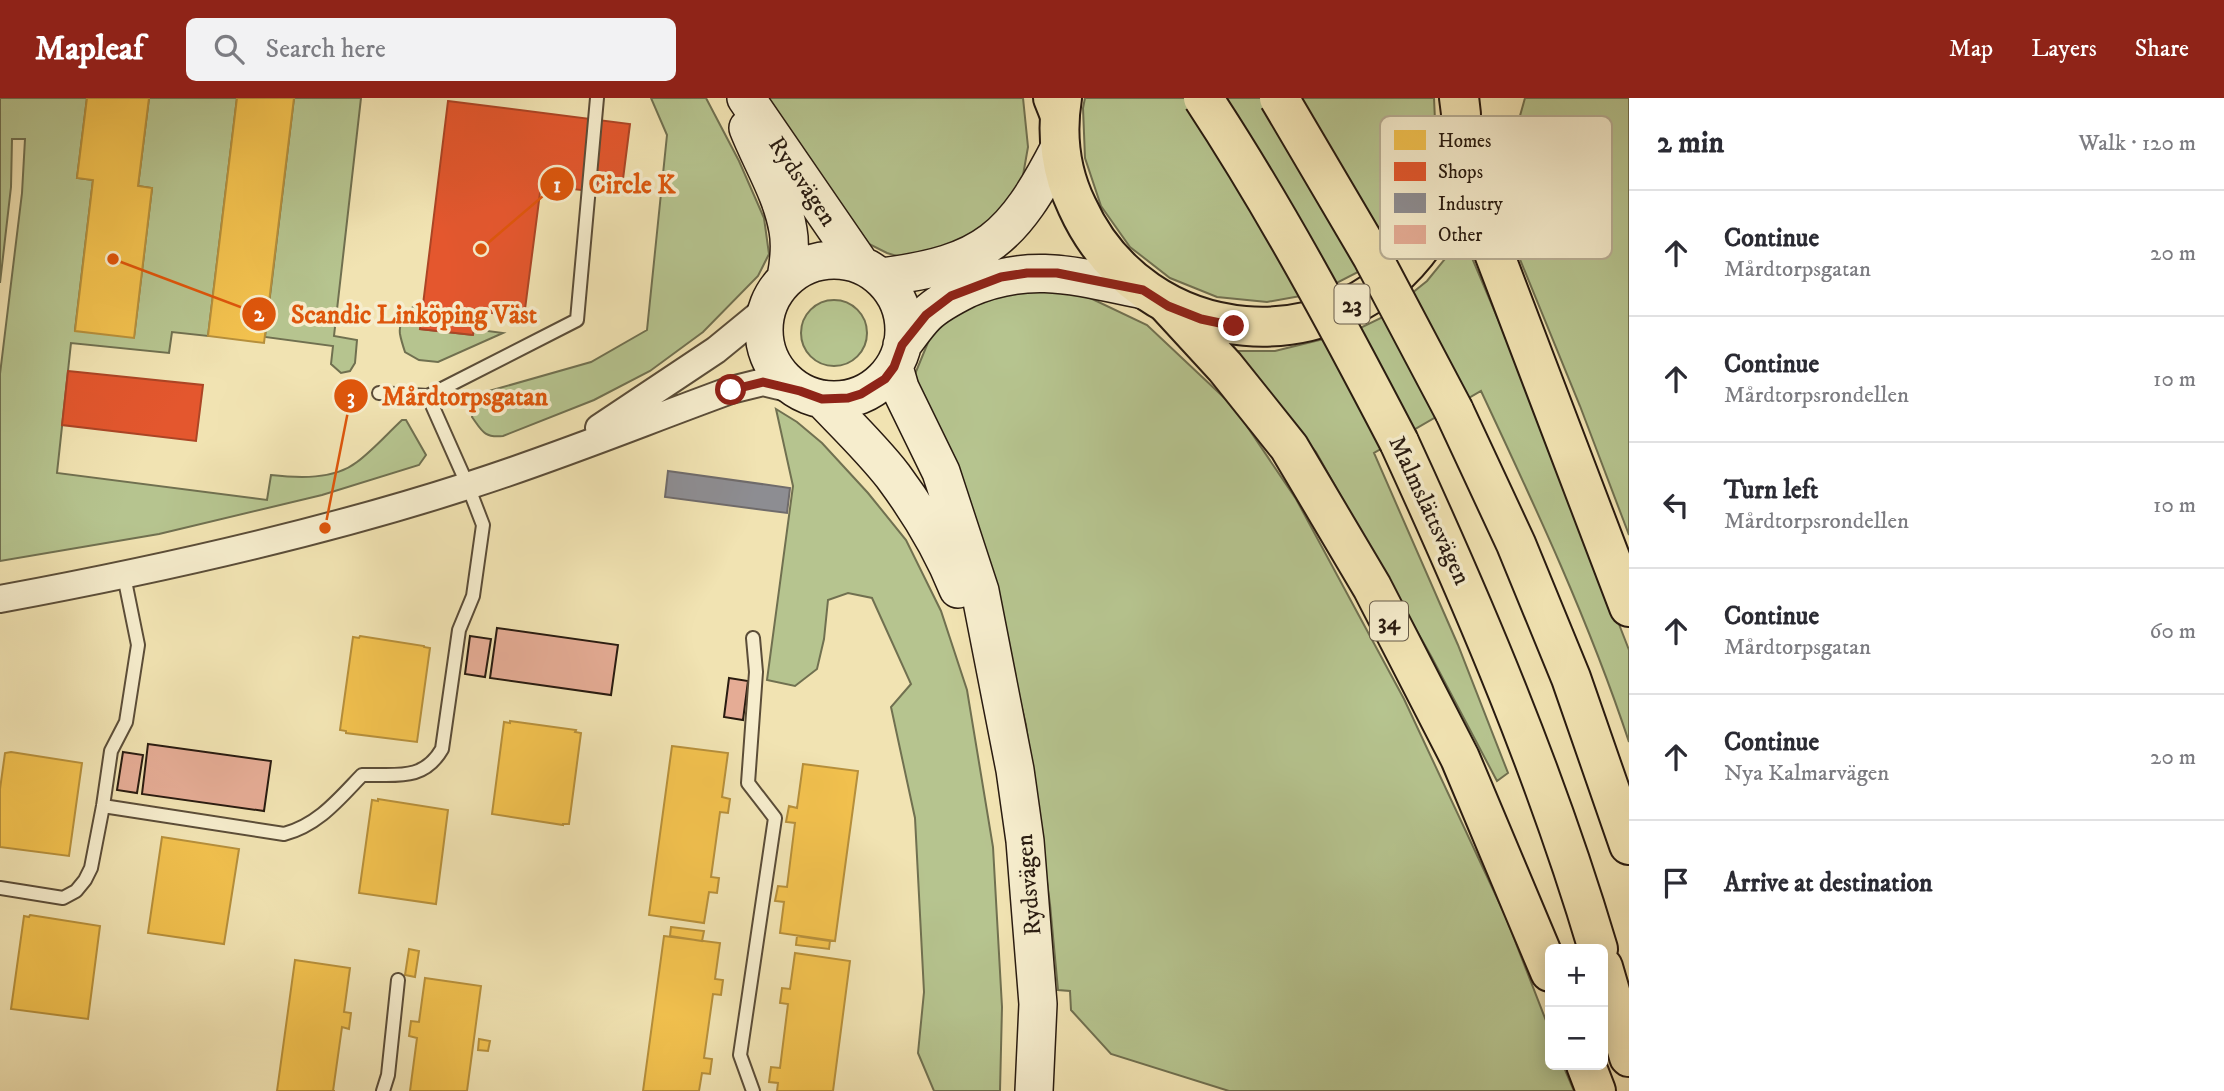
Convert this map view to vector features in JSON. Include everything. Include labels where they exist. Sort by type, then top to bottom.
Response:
[{"type":"main road","name":"Malmslättsvägen","points":[[1203,98],[1322,294],[1399,442],[1462,580],[1515,706],[1596,944]]},
{"type":"main road","points":[[1279,98],[1372,256],[1454,411],[1516,544],[1571,678],[1629,845]]},
{"type":"main road","name":"23","points":[[1472,116],[1489,98]]},
{"type":"main road","name":"23","points":[[1058,114],[1069,188],[1086,228],[1111,262],[1156,298],[1201,319],[1234,326],[1269,327],[1304,323],[1368,296],[1396,275],[1411,259]]},
{"type":"main road","points":[[1496,259],[1629,607]]},
{"type":"main road","name":"34","points":[[1156,298],[1225,367],[1289,447],[1372,587],[1460,758],[1545,960]]},
{"type":"main road","points":[[1608,984],[1629,1057]]},
{"type":"main road","points":[[1588,1070],[1596,1091]]},
{"type":"street","name":"Rydsvägen","points":[[735,98],[778,198],[788,230],[790,255],[786,278]]},
{"type":"street","name":"Rydsvägen","points":[[746,98],[870,271]]},
{"type":"street","points":[[811,395],[779,373],[767,351],[764,330],[766,309],[786,278],[800,268],[835,260],[870,271],[935,268],[983,249],[1003,234],[1020,215],[1042,181],[1058,114]]},
{"type":"street","points":[[870,271],[895,296],[901,307],[904,333],[898,356]]},
{"type":"street","points":[[0,599],[124,576],[325,527],[468,486],[731,390],[763,382],[811,395],[848,398],[861,394],[885,379],[926,315],[951,296],[1001,277],[1027,273],[1057,273],[1156,298]]},
{"type":"street","points":[[564,452],[716,350],[766,309]]},
{"type":"street","name":"Rydsvägen","points":[[898,356],[900,388],[941,472],[976,578],[1015,770],[1027,868],[1038,1004],[1034,1091]]},
{"type":"street","name":"Rydsvägen","points":[[811,395],[892,475],[921,517],[946,559],[996,681]]},
{"type":"lane","points":[[379,393],[428,396],[577,320],[597,98]]},
{"type":"lane","points":[[103,806],[284,834],[299,830],[329,811],[362,775],[408,774],[421,771],[434,763],[442,749],[459,630],[473,596],[483,525],[428,396]]},
{"type":"lane","points":[[0,888],[64,898],[76,891],[91,868],[111,751],[126,722],[138,645],[124,576]]},
{"type":"lane","points":[[753,638],[756,672],[748,783],[775,818],[740,1055],[753,1091]]},
{"type":"lane","points":[[383,1091],[388,1075],[398,980]]},
{"type":"green space","points":[[0,98],[87,98],[77,178],[93,180],[75,330],[134,337],[152,188],[138,186],[149,98],[237,98],[208,336],[172,332],[169,353],[71,343],[57,473],[267,500],[271,475],[327,475],[348,468],[402,420],[406,420],[426,455],[419,465],[322,495],[159,534],[0,561],[0,374],[22,193],[25,139],[12,139],[11,187],[0,283]]},
{"type":"green space","points":[[294,98],[361,98],[334,336],[357,340],[355,363],[350,371],[341,373],[331,364],[333,346],[265,337]]},
{"type":"green space","points":[[651,98],[706,98],[739,161],[764,218],[769,254],[758,276],[703,332],[650,371],[594,400],[503,436],[487,435],[472,417],[475,400],[489,391],[591,362],[647,330],[667,135]]},
{"type":"green space","points":[[766,98],[1023,98],[1028,147],[1022,181],[984,230],[910,260],[887,253],[869,244]]},
{"type":"green space","points":[[1085,98],[1434,98],[1435,116],[1380,116],[1380,252],[1362,270],[1317,293],[1267,302],[1217,297],[1170,278],[1130,247],[1101,206],[1085,158]]},
{"type":"green space","points":[[1525,98],[1629,98],[1629,535],[1520,259],[1612,259],[1612,116],[1520,116]]},
{"type":"green space","points":[[1445,259],[1472,259],[1528,390],[1629,650],[1629,742],[1579,608],[1481,391],[1374,453],[1458,645],[1508,773],[1497,781],[1431,656],[1316,452],[1232,351],[1275,351],[1352,332],[1381,318],[1427,281]]},
{"type":"green space","points":[[1067,287],[1147,325],[1234,407],[1296,499],[1404,699],[1505,915],[1545,1018],[1545,1070],[1565,1070],[1574,1091],[1229,1091],[1111,1054],[1071,1010],[1070,991],[1058,990],[1050,904],[1026,725],[980,534],[915,374],[936,323],[1004,291]]},
{"type":"green space","points":[[834,300],[857,310],[867,333],[857,356],[834,366],[811,356],[801,333],[811,310]]},
{"type":"green space","points":[[423,303],[421,329],[472,335],[473,329],[503,333],[438,362],[419,360],[405,352],[400,329],[406,314]]},
{"type":"green space","points":[[776,409],[822,443],[906,540],[941,611],[967,690],[993,847],[1002,1007],[1000,1091],[934,1091],[918,1053],[924,992],[915,818],[891,707],[911,684],[872,598],[848,593],[828,600],[824,639],[817,669],[795,686],[767,680],[793,486]]},
{"type":"building: Homes","points":[[87,98],[149,98],[138,186],[152,188],[134,338],[75,331],[93,180],[77,178]]},
{"type":"building: Homes","points":[[237,98],[294,98],[264,343],[208,336]]},
{"type":"building: Homes","points":[[353,637],[430,648],[417,742],[340,730]]},
{"type":"building: Homes","points":[[504,722],[576,730],[575,732],[581,733],[569,824],[492,814]]},
{"type":"building: Homes","points":[[672,746],[728,753],[722,797],[730,799],[728,813],[720,812],[711,877],[719,878],[717,893],[709,892],[704,923],[649,915]]},
{"type":"building: Homes","points":[[5,753],[82,763],[69,856],[0,847],[0,789]]},
{"type":"building: Homes","points":[[803,764],[858,771],[835,941],[780,933],[784,902],[775,901],[778,886],[787,887],[795,823],[786,822],[789,806],[797,808]]},
{"type":"building: Homes","points":[[372,800],[448,810],[436,904],[359,893]]},
{"type":"building: Homes","points":[[162,837],[239,849],[224,944],[148,933]]},
{"type":"building: Homes","points":[[24,916],[100,926],[88,1019],[11,1009]]},
{"type":"building: Homes","points":[[671,927],[704,931],[702,941],[670,936]]},
{"type":"building: Homes","points":[[664,936],[720,943],[715,979],[723,980],[721,995],[713,994],[704,1058],[712,1059],[710,1074],[702,1073],[699,1091],[643,1091]]},
{"type":"building: Homes","points":[[797,936],[830,941],[829,949],[796,945]]},
{"type":"building: Homes","points":[[409,949],[419,951],[415,977],[405,975]]},
{"type":"building: Homes","points":[[795,953],[850,961],[833,1091],[777,1091],[778,1083],[769,1082],[771,1067],[780,1068],[788,1004],[780,1003],[782,988],[790,989]]},
{"type":"building: Homes","points":[[295,960],[350,968],[344,1012],[351,1013],[349,1029],[342,1027],[333,1091],[277,1091]]},
{"type":"building: Homes","points":[[425,978],[481,986],[467,1091],[410,1091],[417,1038],[409,1036],[411,1021],[419,1022]]},
{"type":"building: Homes","points":[[479,1039],[490,1041],[488,1051],[478,1050]]},
{"type":"building: Shops","points":[[448,101],[630,124],[621,195],[541,185],[524,317],[476,311],[473,335],[420,329]]},
{"type":"building: Shops","points":[[68,371],[203,385],[196,441],[62,425]]},
{"type":"building: Industry","points":[[668,471],[790,488],[787,513],[665,497]]},
{"type":"building: Other","points":[[497,628],[618,645],[611,695],[490,678]]},
{"type":"building: Other","points":[[470,636],[491,639],[485,677],[465,674]]},
{"type":"building: Other","points":[[729,678],[748,681],[743,720],[724,717]]},
{"type":"building: Other","points":[[148,744],[271,761],[264,811],[142,794]]},
{"type":"building: Other","points":[[123,752],[143,755],[137,793],[117,790]]},
{"type":"place","name":"Circle K","points":[[481,249]]},
{"type":"place","name":"Scandic Linköping Väst","points":[[113,259]]},
{"type":"place","name":"Mårdtorpsgatan","points":[[325,528]]},
{"type":"route","points":[[731,390],[763,382],[822,399],[836,400],[861,394],[885,379],[894,367],[902,345],[926,315],[951,296],[1001,277],[1027,273],[1057,273],[1143,290],[1168,306],[1201,319],[1234,326]]}]
